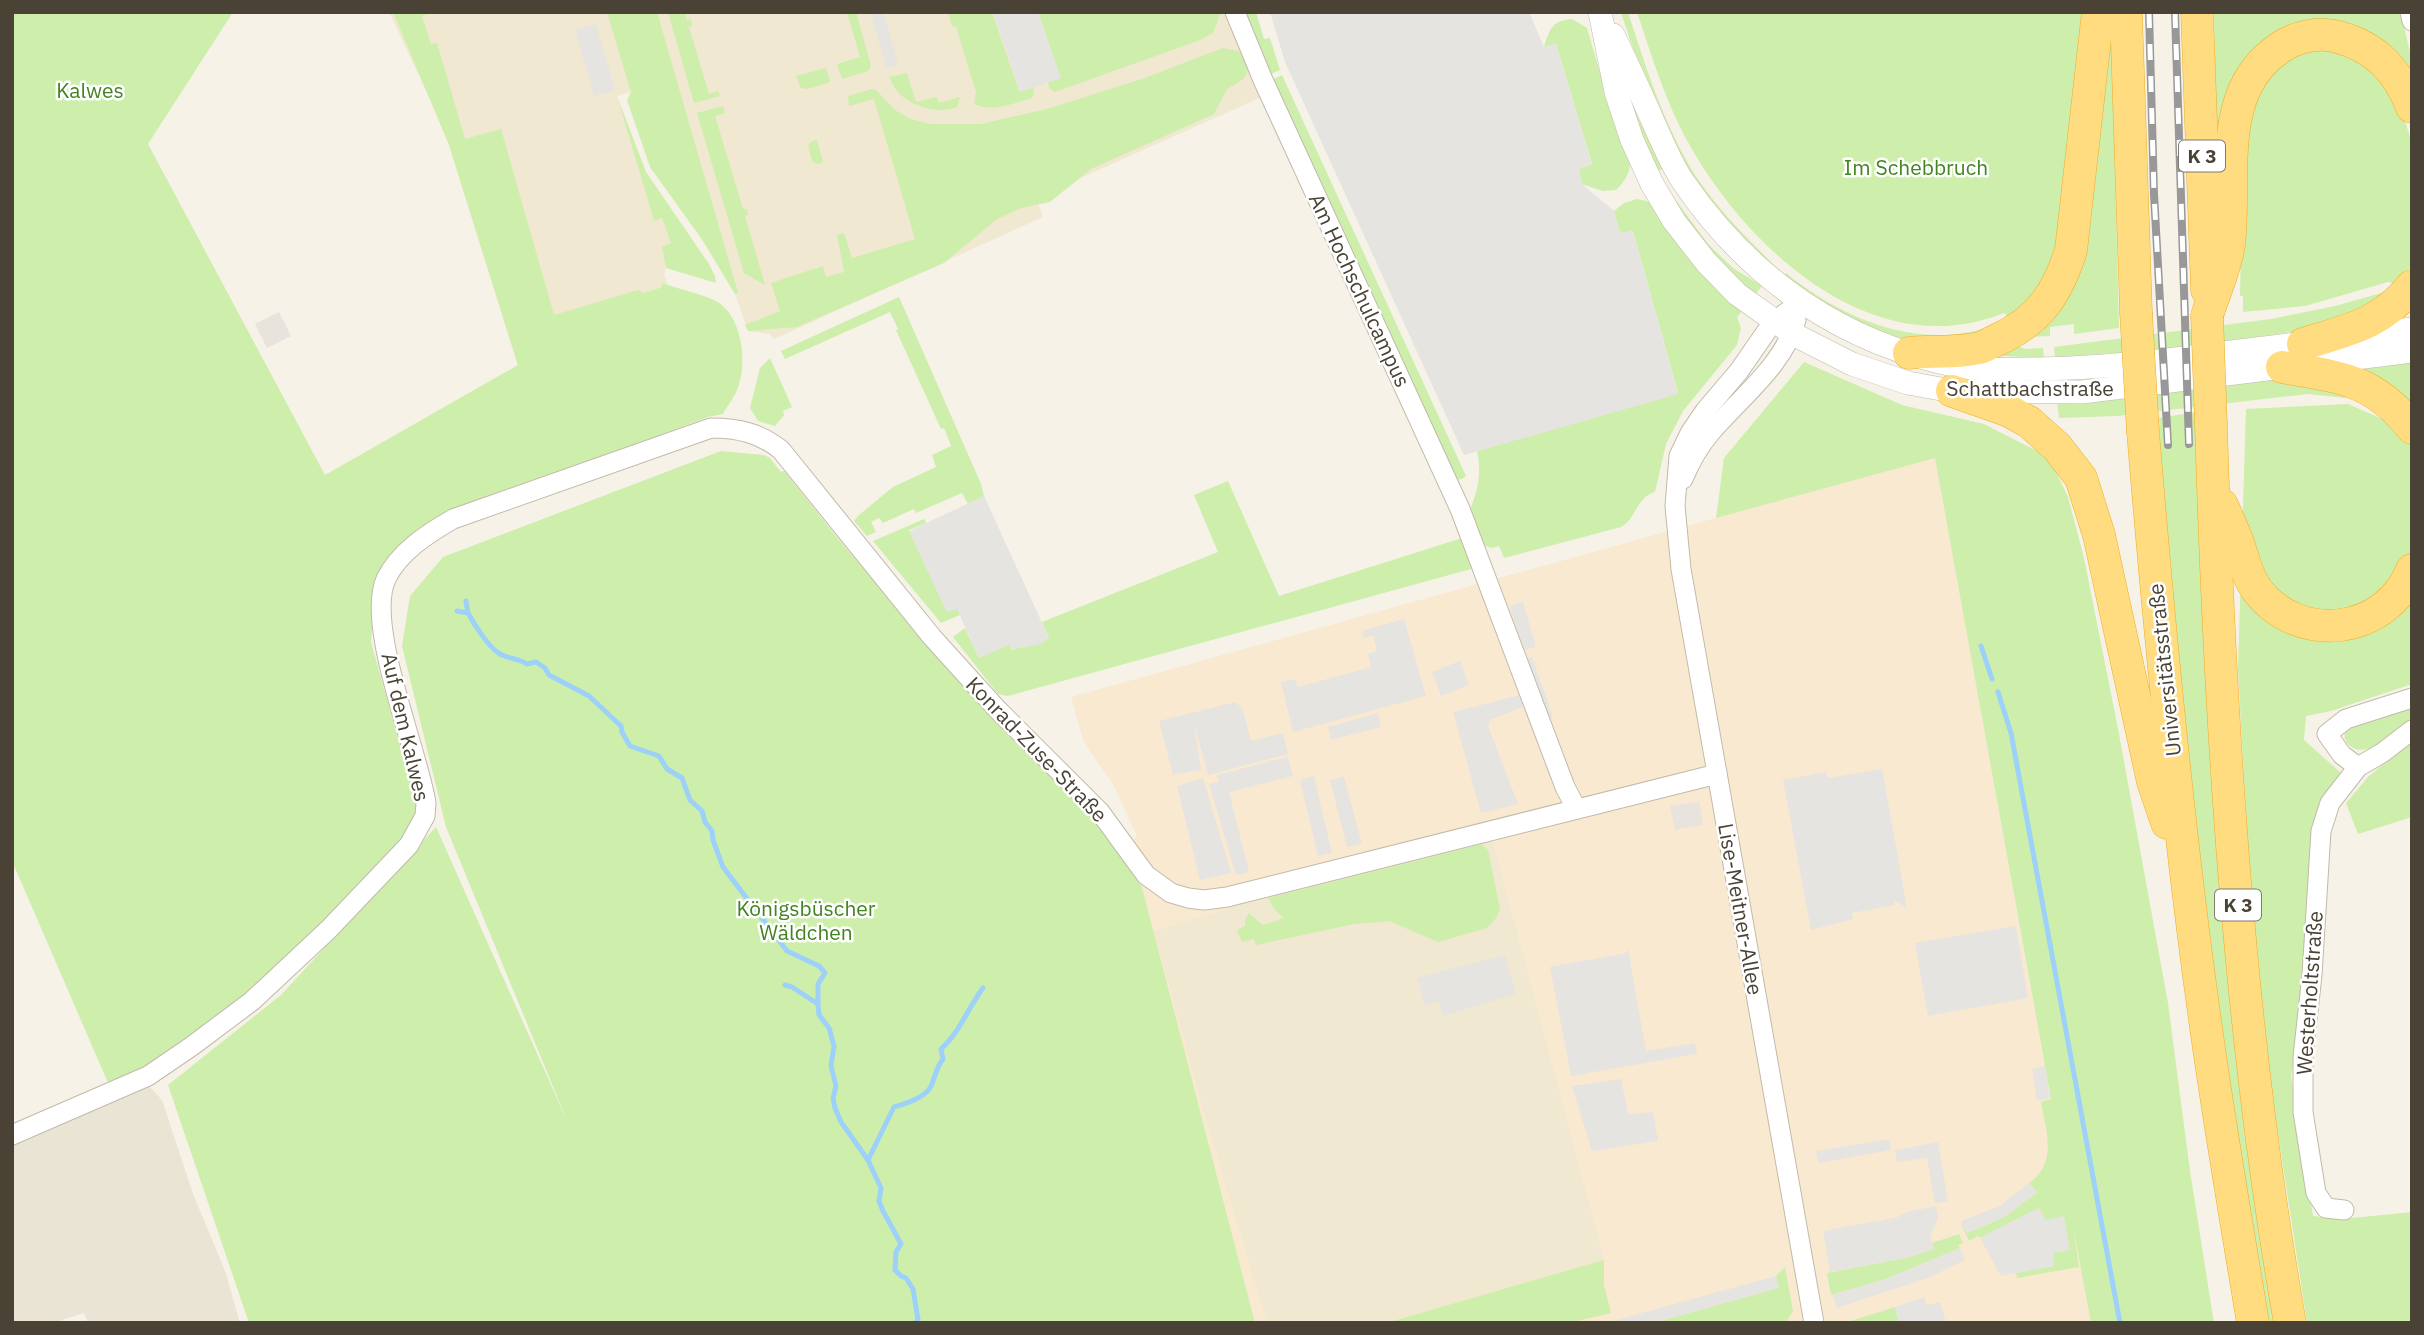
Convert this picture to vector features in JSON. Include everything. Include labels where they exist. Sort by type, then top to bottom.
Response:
[{"type":"highway","points":[[1909,353],[1979,348],[2014,332],[2032,318],[2050,298],[2063,277],[2073,237],[2098,12]]},
{"type":"highway","name":"Universitätsstraße","points":[[2126,12],[2136,312],[2161,651],[2204,1015],[2253,1323]]},
{"type":"highway","name":"K 3","points":[[2197,12],[2213,484],[2227,754],[2242,962],[2260,1128],[2290,1323]]},
{"type":"highway","points":[[2209,305],[2229,246],[2234,126],[2248,81],[2268,56],[2299,38],[2333,36],[2352,41],[2386,62],[2412,107]]},
{"type":"highway","points":[[2303,344],[2368,323],[2384,314],[2412,286]]},
{"type":"highway","points":[[2282,367],[2359,384],[2393,405],[2412,428]]},
{"type":"highway","points":[[1952,391],[2009,411],[2029,422],[2057,447],[2081,478],[2099,535],[2153,782],[2186,880]]},
{"type":"highway","points":[[2213,484],[2245,566],[2257,589],[2278,609],[2300,621],[2323,626],[2348,625],[2374,615],[2395,599],[2412,570]]},
{"type":"street","name":"Am Hochschulcampus","points":[[1235,12],[1263,80],[1460,509],[1565,787],[1576,808]]},
{"type":"street","name":"Schattbachstraße","points":[[1601,12],[1682,181],[1709,216],[1744,257],[1771,281],[1801,302],[1878,343],[1960,367],[2050,369],[2116,366],[2412,329]]},
{"type":"street","name":"Schattbachstraße","points":[[1601,12],[1616,92],[1632,140],[1660,199],[1674,221],[1706,262],[1737,294],[1793,334],[1852,364],[1908,383],[1952,391],[2082,392],[2412,351]]},
{"type":"street","points":[[2410,12],[2412,20]]},
{"type":"street","name":"Lise-Meitner-Allee","points":[[1801,302],[1773,321],[1739,371],[1690,433],[1679,456],[1676,495],[1677,546],[1814,1323]]},
{"type":"street","name":"Lise-Meitner-Allee","points":[[1676,495],[1692,459],[1711,432],[1760,381],[1793,334],[1801,302]]},
{"type":"street","name":"Auf dem Kalwes","points":[[12,1135],[148,1076],[192,1046],[252,1001],[328,930],[414,837],[425,816],[426,803],[388,664],[382,610],[385,581],[399,559],[425,536],[453,519],[711,428],[733,428]]},
{"type":"street","name":"Konrad-Zuse-Straße","points":[[733,428],[754,434],[781,450],[932,637],[996,709],[1101,812],[1146,876],[1171,892],[1205,900],[1227,897],[1717,774]]},
{"type":"street","points":[[2358,766],[2342,755],[2327,734],[2346,719],[2412,698]]},
{"type":"street","name":"Westerholtstraße","points":[[2344,1210],[2326,1208],[2316,1193],[2303,1112],[2303,1057],[2312,975],[2321,831],[2330,803],[2358,766],[2382,753],[2412,730]]},
{"type":"shaded area","points":[[389,12],[1226,12],[1264,96],[1036,198],[1043,217],[774,339],[769,334],[748,331],[735,294],[631,92],[617,96],[654,220],[662,218],[671,243],[662,247],[666,268],[664,275],[668,285],[644,293],[520,373],[449,145]]},
{"type":"shaded area","points":[[871,12],[884,12],[898,65],[886,68]]},
{"type":"shaded area","points":[[993,12],[1038,12],[1061,78],[1020,92]]},
{"type":"shaded area","points":[[1270,12],[1529,12],[1544,47],[1556,44],[1592,165],[1579,169],[1582,184],[1614,211],[1620,233],[1633,231],[1678,394],[1464,455],[1285,62]]},
{"type":"shaded area","points":[[596,24],[615,90],[594,96],[575,30]]},
{"type":"shaded area","points":[[279,312],[291,336],[267,348],[255,324]]},
{"type":"shaded area","points":[[1935,457],[2091,1323],[1255,1323],[1142,887],[1119,855],[1137,836],[1113,784],[1084,743],[1071,697]]},
{"type":"shaded area","points":[[984,496],[1049,638],[1040,644],[1012,650],[1009,645],[979,658],[957,609],[947,612],[909,531]]},
{"type":"shaded area","points":[[1523,602],[1536,647],[1523,650],[1510,606]]},
{"type":"shaded area","points":[[1404,619],[1426,696],[1293,732],[1281,682],[1295,679],[1298,687],[1371,667],[1368,654],[1377,651],[1373,635],[1364,638],[1362,631]]},
{"type":"shaded area","points":[[1532,657],[1553,717],[1548,719],[1525,659]]},
{"type":"shaded area","points":[[1460,661],[1469,685],[1441,696],[1432,672]]},
{"type":"shaded area","points":[[1524,694],[1528,705],[1490,720],[1488,726],[1518,804],[1481,813],[1453,712]]},
{"type":"shaded area","points":[[1236,702],[1243,710],[1251,741],[1283,733],[1288,754],[1208,775],[1194,723],[1201,770],[1173,775],[1159,721]]},
{"type":"shaded area","points":[[1378,713],[1381,727],[1331,740],[1328,727]]},
{"type":"shaded area","points":[[1288,757],[1293,776],[1229,792],[1249,872],[1236,875],[1209,784],[1219,782],[1217,775]]},
{"type":"shaded area","points":[[1882,769],[1907,908],[1894,900],[1895,905],[1852,913],[1853,919],[1811,930],[1783,780],[1826,772],[1828,778]]},
{"type":"shaded area","points":[[1314,776],[1332,853],[1318,856],[1300,780]]},
{"type":"shaded area","points":[[1344,777],[1362,844],[1347,847],[1330,780]]},
{"type":"shaded area","points":[[1203,778],[1231,873],[1200,880],[1177,786]]},
{"type":"shaded area","points":[[1699,801],[1703,825],[1675,830],[1670,806]]},
{"type":"shaded area","points":[[1490,831],[1604,1260],[1385,1323],[1267,1323],[1201,1102],[1154,931]]},
{"type":"shaded area","points":[[2016,926],[2028,998],[1928,1016],[1915,943]]},
{"type":"shaded area","points":[[1628,949],[1646,1051],[1695,1043],[1697,1054],[1571,1076],[1550,967],[1626,953]]},
{"type":"shaded area","points":[[1505,955],[1516,994],[1443,1016],[1439,1001],[1425,1006],[1417,978]]},
{"type":"shaded area","points":[[2045,1066],[2050,1098],[2037,1101],[2032,1069]]},
{"type":"shaded area","points":[[1621,1079],[1628,1114],[1653,1112],[1658,1141],[1592,1151],[1572,1086]]},
{"type":"shaded area","points":[[148,1085],[162,1100],[193,1194],[225,1271],[240,1323],[88,1323],[84,1313],[53,1323],[12,1323],[12,1142]]},
{"type":"shaded area","points":[[1889,1139],[1891,1150],[1818,1163],[1816,1151]]},
{"type":"shaded area","points":[[1938,1142],[1948,1201],[1935,1203],[1927,1158],[1897,1162],[1895,1150]]},
{"type":"shaded area","points":[[2029,1183],[2037,1193],[2004,1217],[1966,1233],[1961,1221],[2000,1206]]},
{"type":"shaded area","points":[[1936,1206],[1938,1218],[1930,1237],[1934,1249],[1910,1257],[1830,1272],[1823,1231],[1898,1217],[1906,1212]]},
{"type":"shaded area","points":[[2039,1208],[2046,1220],[2064,1216],[2070,1250],[2053,1253],[2054,1266],[2001,1276],[1980,1238]]},
{"type":"shaded area","points":[[1960,1248],[1965,1260],[1928,1278],[1837,1308],[1833,1295],[1886,1279]]},
{"type":"shaded area","points":[[1776,1276],[1779,1288],[1653,1323],[1616,1323],[1616,1320]]},
{"type":"shaded area","points":[[1924,1297],[1927,1305],[1940,1302],[1946,1323],[1899,1323],[1895,1307]]},
{"type":"green space","name":"Kalwes","points":[[12,12],[233,12],[148,144],[325,475],[518,365],[449,145],[393,12],[428,12],[429,14],[422,16],[431,44],[437,43],[465,139],[501,129],[554,315],[638,290],[644,293],[662,287],[662,283],[714,300],[724,307],[737,328],[742,354],[737,390],[723,414],[708,417],[433,520],[400,545],[376,581],[371,642],[419,814],[408,840],[245,998],[137,1072],[109,1085],[12,861]]},
{"type":"green space","points":[[607,12],[657,12],[738,293],[735,294],[703,241],[650,167],[627,100],[631,92]]},
{"type":"green space","points":[[668,12],[685,12],[687,20],[691,19],[692,25],[689,27],[709,94],[718,91],[720,96],[694,103]]},
{"type":"green space","points":[[847,12],[856,12],[871,66],[868,71],[842,79],[837,64],[860,57]]},
{"type":"green space","points":[[948,12],[992,12],[1019,91],[1033,87],[1032,98],[995,107],[974,103],[976,92],[956,27],[952,26]]},
{"type":"green space","points":[[1038,12],[1221,12],[1213,33],[1200,40],[1055,92],[1049,88],[1048,82],[1060,77]]},
{"type":"green space","points":[[1242,12],[1256,12],[1264,39],[1270,38],[1280,70],[1269,75]]},
{"type":"green space","points":[[1621,12],[1628,12],[1665,116],[1695,175],[1723,212],[1777,268],[1774,271],[1728,226],[1678,151],[1652,97]]},
{"type":"green space","name":"Im Schebbruch","points":[[1637,12],[2085,12],[2064,231],[2044,285],[2012,321],[2004,313],[1953,325],[1904,323],[1856,308],[1812,283],[1771,250],[1735,211],[1704,169],[1674,113]]},
{"type":"green space","points":[[2111,12],[2119,328],[2074,334],[2074,324],[2050,327],[2050,336],[2026,337],[2043,316]]},
{"type":"green space","points":[[2214,12],[2401,12],[2412,62],[2412,92],[2376,45],[2267,49],[2223,247],[2216,122]]},
{"type":"green space","points":[[1572,19],[1587,28],[1604,87],[1630,156],[1628,174],[1616,190],[1603,191],[1582,184],[1578,169],[1592,164],[1556,44],[1544,47],[1556,24]]},
{"type":"green space","points":[[2316,46],[2367,61],[2397,101],[2412,144],[2412,264],[2400,285],[2388,282],[2305,306],[2243,312],[2243,296],[2240,296],[2242,181],[2250,107],[2273,66]]},
{"type":"green space","points":[[1223,48],[1238,51],[1249,66],[1242,80],[1227,89],[1214,114],[1091,169],[1050,202],[1021,208],[997,219],[944,263],[797,327],[748,331],[745,325],[780,311],[771,283],[823,266],[826,277],[844,272],[837,235],[844,233],[852,258],[915,239],[874,99],[849,106],[848,96],[872,89],[895,110],[910,119],[930,124],[981,124],[1047,109],[1142,79]]},
{"type":"green space","points":[[826,68],[830,80],[828,83],[801,88],[796,76]]},
{"type":"green space","points":[[907,73],[916,102],[937,97],[939,103],[960,97],[957,107],[942,110],[926,108],[903,97],[889,77]]},
{"type":"green space","points":[[1282,75],[1466,476],[1462,479],[1455,480],[1272,80]]},
{"type":"green space","points":[[1625,85],[1665,170],[1658,170],[1645,145]]},
{"type":"green space","points":[[617,96],[646,172],[709,264],[716,283],[666,268],[662,247],[671,243],[662,218],[654,221]]},
{"type":"green space","points":[[723,106],[725,113],[715,116],[743,209],[747,209],[748,214],[745,216],[765,285],[744,273],[697,113]]},
{"type":"green space","points":[[817,140],[823,162],[817,164],[812,161],[808,146]]},
{"type":"green space","points":[[1669,191],[1709,245],[1733,268],[1762,286],[1755,295],[1708,247]]},
{"type":"green space","points":[[1637,199],[1650,202],[1677,243],[1701,271],[1743,310],[1737,317],[1741,328],[1737,345],[1683,411],[1666,444],[1655,492],[1644,498],[1626,523],[1621,527],[1504,558],[1499,546],[1491,548],[1483,545],[1468,513],[1478,483],[1477,451],[1678,393],[1633,231],[1620,233],[1614,211],[1624,203]]},
{"type":"green space","points":[[1786,273],[1831,304],[1881,326],[1935,335],[1989,327],[1992,332],[1915,340],[1879,332],[1829,307],[1783,277]]},
{"type":"green space","points":[[2385,292],[2390,295],[2332,326],[2174,349],[2055,357],[2054,347],[2271,319]]},
{"type":"green space","points":[[899,297],[984,496],[968,504],[962,493],[916,513],[914,509],[883,523],[879,518],[871,522],[876,532],[867,536],[854,521],[859,515],[893,487],[936,467],[932,455],[951,446],[896,330],[898,329],[890,312],[785,359],[781,351]]},
{"type":"green space","points":[[2018,347],[2043,348],[2044,358],[1985,355]]},
{"type":"green space","points":[[770,358],[792,407],[783,411],[784,415],[775,426],[758,421],[750,408],[760,368]]},
{"type":"green space","points":[[2412,360],[2412,684],[2331,711],[2306,716],[2304,740],[2341,773],[2325,800],[2302,1005],[2291,1077],[2313,1216],[2342,1219],[2412,1212],[2412,1323],[2307,1323],[2255,983],[2238,669],[2246,409],[2348,404],[2396,425],[2346,370]]},
{"type":"green space","points":[[1804,362],[1902,405],[1984,424],[2049,457],[2068,497],[2084,558],[2119,734],[2168,1003],[2190,1171],[2214,1323],[2091,1323],[2073,1226],[2079,1267],[2017,1278],[2016,1273],[2053,1266],[2045,1220],[2039,1208],[1969,1241],[1960,1222],[1967,1233],[2004,1217],[2037,1192],[2029,1183],[2044,1166],[2048,1146],[2041,1102],[2051,1099],[1935,458],[1716,518],[1724,458]]},
{"type":"green space","points":[[2260,378],[2350,388],[2345,398],[2308,394],[2117,416],[2059,418],[2057,402]]},
{"type":"green space","points":[[2196,412],[2277,1323],[2265,1323],[2195,840],[2157,441],[2160,440],[2159,418]]},
{"type":"green space","name":"Königsbüscher Wäldchen","points":[[721,451],[764,455],[770,458],[781,472],[784,471],[959,680],[1090,813],[1142,887],[1255,1323],[249,1323],[168,1085],[281,995],[436,827],[568,1123],[446,827],[402,646],[410,596],[443,557]]},
{"type":"green space","points":[[1228,481],[1279,596],[1462,538],[1474,566],[1008,696],[998,694],[953,637],[965,628],[979,658],[995,614],[1012,650],[1049,638],[1042,622],[1218,552],[1194,495]]},
{"type":"green space","points":[[924,519],[926,523],[909,530],[947,612],[957,608],[960,615],[941,623],[873,541]]},
{"type":"green space","points":[[2412,708],[2412,718],[2382,743],[2363,750],[2355,749],[2345,740],[2347,728]]},
{"type":"green space","points":[[2412,740],[2412,817],[2358,834],[2346,803],[2368,777]]},
{"type":"green space","points":[[1482,844],[1488,850],[1500,909],[1487,928],[1438,942],[1389,921],[1354,924],[1256,945],[1254,939],[1242,942],[1237,930],[1245,926],[1249,913],[1263,925],[1284,918],[1268,898]]},
{"type":"green space","points":[[1959,1234],[1963,1243],[1958,1245],[1960,1248],[1886,1279],[1831,1295],[1827,1273],[1910,1257],[1934,1249],[1932,1243]]},
{"type":"green space","points":[[1604,1260],[1604,1285],[1611,1313],[1568,1323],[1386,1323]]},
{"type":"green space","points":[[1785,1267],[1793,1311],[1786,1322],[1653,1323],[1778,1288],[1776,1276]]},
{"type":"green space","points":[[1895,1307],[1899,1323],[1844,1323]]},
{"type":"waterway","points":[[466,601],[468,613]]},
{"type":"waterway","points":[[457,611],[468,613],[487,641],[500,654],[527,664],[536,662],[545,668],[549,675],[589,696],[621,726],[630,746],[659,756],[667,769],[682,778],[690,800],[702,811],[705,822],[712,831],[723,867],[787,951],[819,966],[825,973],[818,984],[818,1004],[819,1015],[829,1028],[834,1046],[831,1066],[836,1086],[833,1098],[835,1108],[841,1122],[868,1160],[881,1188],[879,1201],[901,1244],[896,1252],[895,1270],[906,1278],[913,1289],[918,1320],[915,1323]]},
{"type":"waterway","points":[[1981,646],[1992,679]]},
{"type":"waterway","points":[[1998,692],[2011,733],[2120,1323]]},
{"type":"waterway","points":[[785,985],[818,1004]]},
{"type":"waterway","points":[[868,1160],[894,1107],[916,1099],[929,1089],[943,1059],[941,1049],[983,988]]},
{"type":"railway","points":[[2149,12],[2154,194],[2168,445]]},
{"type":"railway","points":[[2175,12],[2189,444]]}]
